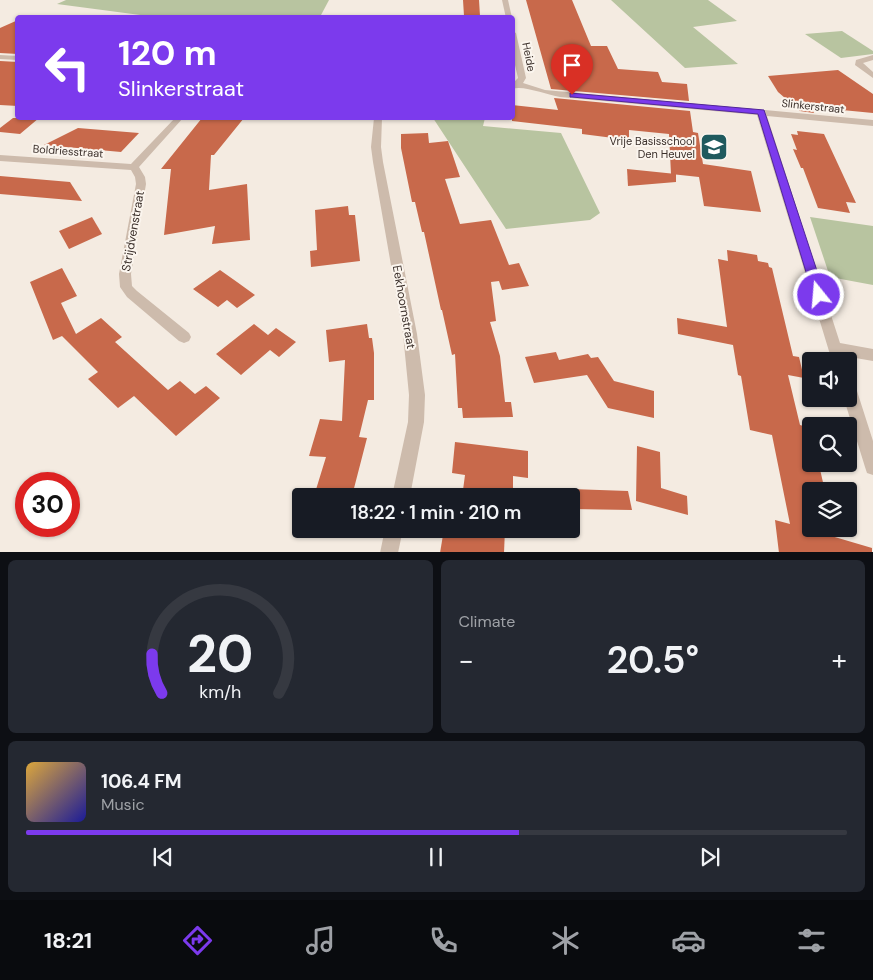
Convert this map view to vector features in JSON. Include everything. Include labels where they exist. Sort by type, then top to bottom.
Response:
[{"type":"street","points":[[505,0],[508,15]]},
{"type":"street","name":"Heide","points":[[515,46],[522,78],[516,85]]},
{"type":"street","points":[[0,57],[15,58]]},
{"type":"street","points":[[873,57],[859,62],[859,65],[873,76]]},
{"type":"street","name":"Slinkerstraat","points":[[516,85],[552,93],[873,123]]},
{"type":"street","points":[[761,112],[836,352]]},
{"type":"street","points":[[134,167],[177,120]]},
{"type":"street","name":"Eekhoornstraat","points":[[378,120],[376,147],[378,162],[410,334],[417,395],[416,422],[404,488]]},
{"type":"street","name":"Boldriesstraat","points":[[0,158],[134,167]]},
{"type":"street","name":"Strijdvenstraat","points":[[134,167],[140,177],[141,184],[125,274],[126,287],[184,337]]},
{"type":"street","points":[[857,355],[873,355]]},
{"type":"street","points":[[854,407],[873,467]]},
{"type":"street","points":[[389,552],[392,538]]},
{"type":"green space","points":[[66,0],[329,0],[321,15],[140,15],[57,4]]},
{"type":"green space","points":[[611,0],[708,0],[737,21],[693,27],[738,64],[685,68]]},
{"type":"green space","points":[[842,31],[873,51],[873,54],[841,58],[805,34]]},
{"type":"green space","points":[[434,120],[484,120],[483,126],[561,133],[600,213],[590,220],[506,229]]},
{"type":"green space","points":[[810,217],[873,226],[873,285],[830,277]]},
{"type":"building","points":[[463,0],[479,0],[480,15],[464,15]]},
{"type":"building","points":[[526,0],[572,0],[591,46],[607,46],[618,69],[658,72],[662,82],[687,84],[689,101],[551,89]]},
{"type":"building","points":[[15,21],[15,54],[0,53],[0,28]]},
{"type":"building","points":[[0,61],[15,62],[15,106],[0,105]]},
{"type":"building","points":[[838,70],[873,94],[873,113],[811,107],[814,113],[800,111],[778,92],[768,76]]},
{"type":"building","points":[[554,98],[690,111],[693,132],[698,133],[703,164],[751,171],[761,212],[704,206],[699,177],[671,174],[669,134],[629,130],[629,140],[582,134],[582,129],[512,121],[515,120],[515,105],[558,110]]},
{"type":"building","points":[[13,118],[15,120],[37,120],[20,134],[0,132],[0,128]]},
{"type":"building","points":[[200,120],[242,120],[214,155],[211,155],[209,190],[247,184],[250,240],[212,244],[215,226],[164,235],[171,169],[161,169]]},
{"type":"building","points":[[78,128],[139,133],[121,152],[44,145]]},
{"type":"building","points":[[797,131],[824,134],[856,203],[846,202],[850,213],[818,208],[803,168],[801,168],[793,149],[797,150],[791,134],[798,135]]},
{"type":"building","points":[[428,133],[429,143],[448,141],[460,177],[445,179],[460,224],[491,220],[509,265],[519,263],[529,286],[502,290],[499,281],[491,282],[496,321],[490,322],[500,356],[505,402],[511,402],[513,417],[463,418],[462,408],[458,408],[455,354],[452,355],[424,232],[422,232],[415,202],[412,202],[401,148],[401,134]]},
{"type":"building","points":[[627,169],[676,174],[676,182],[628,186]]},
{"type":"building","points":[[0,176],[70,182],[82,201],[0,194]]},
{"type":"building","points":[[348,206],[349,215],[355,215],[360,261],[311,267],[310,251],[317,250],[315,210]]},
{"type":"building","points":[[92,217],[102,234],[69,249],[59,231]]},
{"type":"building","points":[[727,250],[757,255],[758,261],[768,263],[769,267],[772,268],[793,356],[799,357],[802,378],[788,375],[800,425],[802,426],[802,472],[821,472],[823,482],[802,482],[802,537],[835,537],[872,548],[872,552],[779,552],[775,520],[790,524],[772,435],[750,430],[741,376],[738,375],[733,345],[678,334],[677,318],[727,327],[718,259],[728,261]]},
{"type":"building","points":[[62,268],[77,296],[61,303],[76,334],[101,318],[122,337],[115,342],[168,390],[180,381],[195,394],[206,386],[220,398],[176,436],[134,396],[118,408],[88,379],[98,372],[62,336],[53,340],[30,282]]},
{"type":"building","points":[[220,270],[255,295],[237,308],[227,300],[218,307],[193,289]]},
{"type":"building","points":[[254,324],[268,335],[276,328],[296,342],[279,357],[270,350],[241,375],[216,354]]},
{"type":"building","points":[[367,324],[369,338],[372,338],[374,353],[374,400],[368,400],[359,437],[367,438],[354,488],[316,488],[326,457],[309,456],[320,419],[342,421],[345,360],[329,362],[326,330]]},
{"type":"building","points":[[556,352],[559,360],[588,354],[591,358],[598,357],[614,381],[654,391],[654,418],[608,408],[587,375],[534,383],[525,357]]},
{"type":"building","points":[[455,442],[528,451],[528,478],[513,476],[513,488],[463,488],[465,475],[452,473]]},
{"type":"building","points":[[637,446],[660,452],[661,488],[687,496],[688,515],[636,501]]},
{"type":"building","points":[[580,489],[628,491],[632,510],[580,509]]},
{"type":"building","points":[[442,538],[505,538],[504,552],[440,552]]},
{"type":"place","name":"Vrije Basisschool Den Heuvel","points":[[714,147]]},
{"type":"route","points":[[572,95],[761,112],[819,295]]}]
